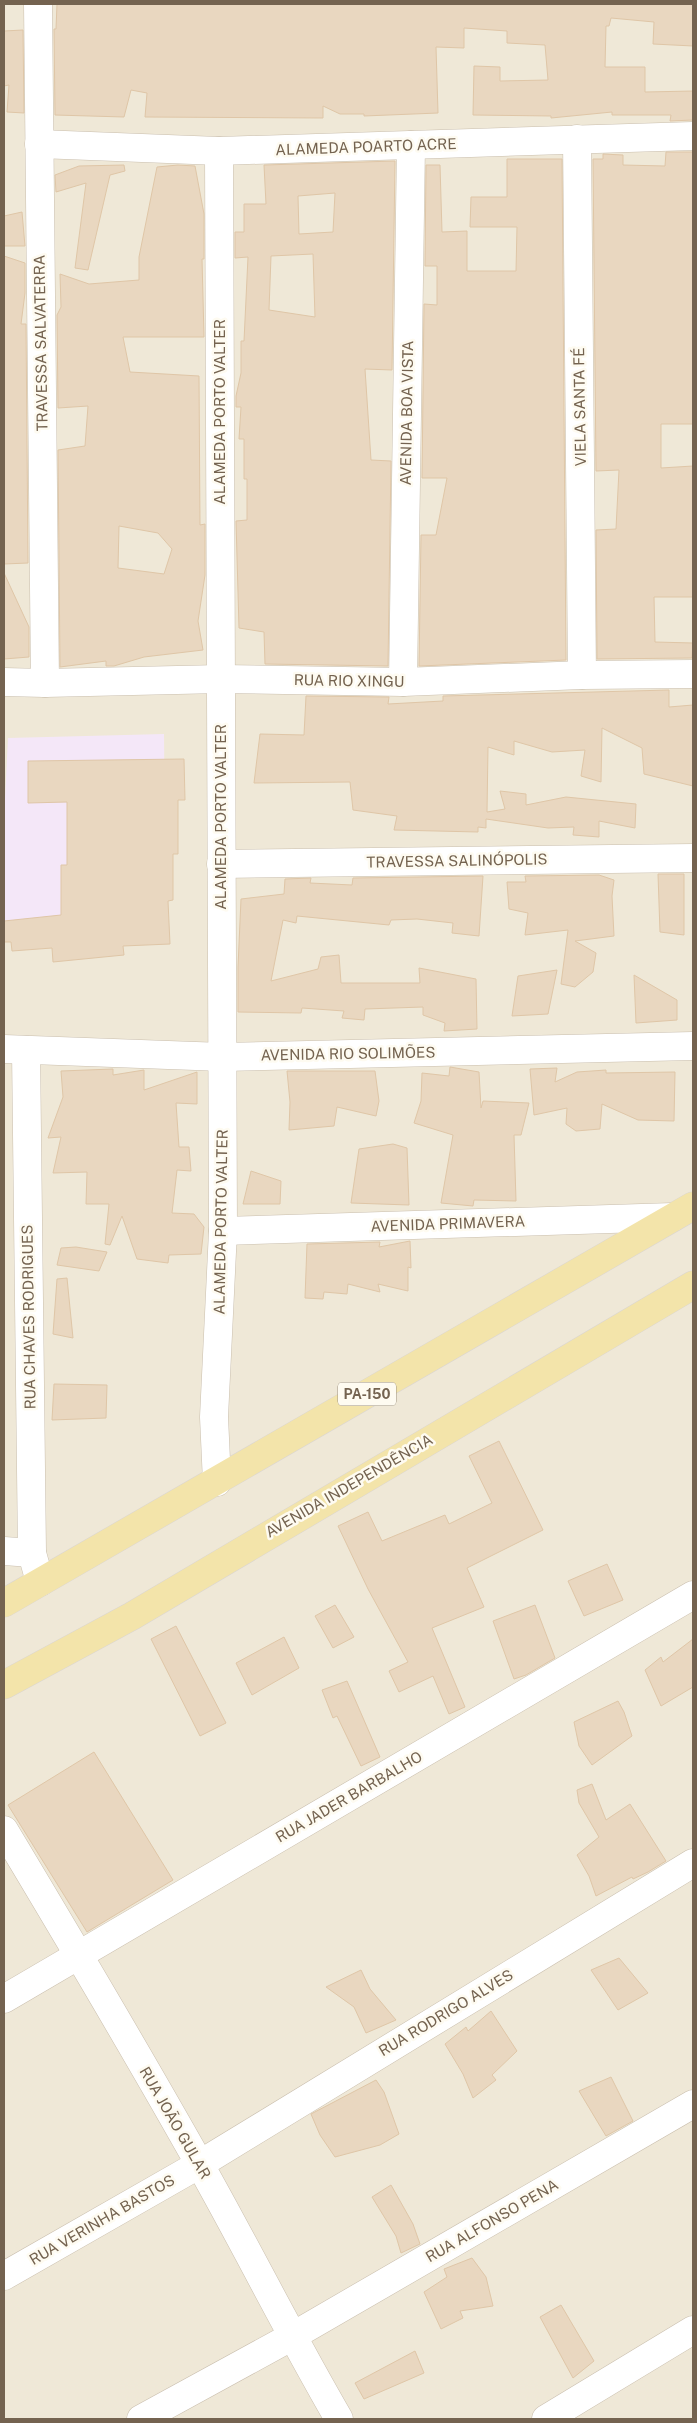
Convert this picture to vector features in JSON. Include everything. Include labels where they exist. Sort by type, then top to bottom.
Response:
[{"type":"main road","name":"PA-150","points":[[4,1603],[217,1482],[683,1211]]},
{"type":"main road","name":"AVENIDA INDEPENDÊNCIA","points":[[4,1685],[132,1616],[693,1285]]},
{"type":"street","name":"TRAVESSA SALVATERRA","points":[[38,4],[45,683]]},
{"type":"street","name":"ALAMEDA POARTO ACRE","points":[[39,144],[220,151],[693,136]]},
{"type":"street","name":"VIELA SANTA FÉ","points":[[577,139],[582,675]]},
{"type":"street","name":"AVENIDA BOA VISTA","points":[[403,682],[411,145]]},
{"type":"street","name":"ALAMEDA PORTO VALTER","points":[[217,1482],[214,1417],[224,1232],[221,864],[220,151]]},
{"type":"street","name":"RUA RIO XINGU","points":[[4,682],[45,683],[221,679],[403,682],[582,675],[693,674]]},
{"type":"street","name":"TRAVESSA SALINÓPOLIS","points":[[221,864],[693,858]]},
{"type":"street","name":"AVENIDA RIO SOLIMÕES","points":[[15,1050],[223,1058],[693,1046]]},
{"type":"street","name":"RUA CHAVES RODRIGUES","points":[[15,1050],[32,1553],[40,1582]]},
{"type":"street","name":"AVENIDA PRIMAVERA","points":[[224,1232],[683,1211]]},
{"type":"street","points":[[4,1551],[32,1553]]},
{"type":"street","name":"RUA JADER BARBALHO","points":[[4,1999],[693,1595]]},
{"type":"street","name":"RUA JOÃO GULAR","points":[[4,1830],[80,1956],[200,2164],[291,2337],[339,2419]]},
{"type":"street","name":"RUA RODRIGO ALVES","points":[[200,2164],[693,1863]]},
{"type":"street","name":"RUA ALFONSO PENA","points":[[141,2419],[291,2337],[693,2104]]},
{"type":"street","name":"RUA VERINHA BASTOS","points":[[4,2276],[200,2164]]},
{"type":"street","points":[[546,2419],[693,2330]]},
{"type":"shaded area","points":[[4,4],[693,4],[693,2419],[4,2419]]},
{"type":"shaded area","points":[[164,734],[166,930],[46,945],[4,939],[4,819],[8,738]]},
{"type":"building","points":[[57,4],[693,4],[693,46],[653,44],[654,22],[611,18],[609,26],[606,26],[605,67],[645,67],[645,92],[693,91],[693,120],[670,121],[671,115],[612,115],[612,112],[551,118],[551,116],[473,115],[474,66],[500,67],[500,81],[548,80],[545,45],[507,43],[507,31],[464,28],[464,48],[436,47],[438,113],[364,116],[364,114],[340,114],[323,106],[323,118],[145,117],[147,93],[131,90],[124,117],[55,115],[54,29],[56,29]]},
{"type":"building","points":[[23,30],[24,113],[7,112],[9,85],[4,86],[4,31]]},
{"type":"building","points":[[666,152],[693,152],[693,424],[661,424],[661,468],[693,466],[693,597],[654,597],[655,642],[693,643],[692,658],[597,659],[596,530],[616,529],[619,470],[596,471],[593,159],[603,159],[603,154],[623,155],[623,165],[665,166]]},
{"type":"building","points":[[507,159],[562,159],[566,660],[419,666],[421,535],[436,535],[447,478],[422,478],[424,304],[437,305],[437,266],[425,266],[426,165],[440,165],[442,232],[467,231],[467,271],[516,271],[517,227],[470,227],[471,197],[507,197]]},
{"type":"building","points":[[395,161],[392,370],[365,369],[371,460],[391,461],[388,666],[265,664],[264,632],[239,628],[236,521],[247,520],[247,479],[244,479],[244,439],[239,439],[241,407],[236,407],[236,396],[241,373],[241,341],[244,341],[248,257],[235,258],[235,232],[244,232],[244,204],[266,204],[264,165]],"holes":[[[335,193],[333,232],[299,234],[298,196]],[[313,254],[315,317],[269,310],[271,256]]]},
{"type":"building","points":[[124,165],[125,171],[110,175],[88,270],[75,268],[86,183],[56,192],[55,175],[79,166]]},
{"type":"building","points":[[195,166],[204,214],[204,259],[202,259],[204,337],[123,337],[130,372],[199,376],[200,525],[205,524],[205,575],[198,621],[203,650],[144,657],[114,666],[106,666],[106,661],[60,667],[58,450],[85,446],[88,406],[58,408],[57,315],[61,307],[60,274],[89,284],[139,280],[139,257],[157,167]],"holes":[[[119,526],[158,533],[172,549],[164,574],[118,568]]]},
{"type":"building","points":[[22,212],[25,246],[4,246],[4,216]]},
{"type":"building","points":[[4,256],[25,263],[25,293],[21,324],[26,324],[28,563],[4,564]]},
{"type":"building","points":[[4,573],[29,627],[29,657],[4,659]]},
{"type":"building","points":[[669,690],[669,707],[693,705],[693,786],[644,774],[642,748],[602,728],[601,782],[581,776],[585,750],[552,752],[514,741],[514,755],[488,747],[487,812],[505,809],[500,791],[526,794],[526,805],[566,797],[636,804],[635,828],[599,821],[599,837],[573,835],[574,827],[548,828],[486,819],[486,828],[478,827],[478,832],[394,830],[397,816],[353,810],[350,782],[254,783],[260,734],[304,735],[306,696],[389,697],[388,704],[443,701],[443,696]]},
{"type":"building","points":[[184,759],[185,800],[178,800],[178,854],[173,854],[173,900],[168,901],[170,944],[123,946],[124,955],[53,962],[52,948],[12,951],[11,942],[4,942],[4,921],[61,915],[61,865],[67,865],[67,802],[28,803],[28,761]]},
{"type":"building","points":[[658,874],[684,874],[684,935],[660,932]]},
{"type":"building","points":[[599,875],[614,880],[612,896],[614,936],[575,941],[596,953],[593,972],[575,987],[561,984],[568,930],[525,935],[528,913],[509,909],[507,882],[526,882],[525,876]]},
{"type":"building","points":[[483,876],[479,936],[452,933],[453,923],[417,919],[391,920],[389,925],[297,916],[296,923],[283,920],[271,981],[318,969],[321,957],[339,955],[341,983],[420,983],[419,968],[476,979],[477,1029],[444,1031],[445,1023],[423,1015],[423,1007],[365,1009],[364,1020],[342,1018],[344,1011],[302,1008],[301,1013],[238,1012],[241,899],[284,894],[285,879],[311,878],[310,883],[352,885],[353,878]]},
{"type":"building","points":[[557,970],[548,1014],[512,1016],[518,976]]},
{"type":"building","points":[[634,975],[677,1000],[677,1020],[636,1023]]},
{"type":"building","points":[[450,1067],[479,1072],[481,1108],[483,1101],[529,1103],[521,1135],[514,1135],[516,1201],[474,1200],[473,1206],[441,1203],[453,1135],[414,1123],[421,1101],[422,1073],[449,1076]]},
{"type":"building","points":[[557,1068],[555,1082],[577,1072],[606,1070],[606,1073],[675,1072],[674,1121],[638,1120],[602,1104],[600,1129],[576,1131],[566,1124],[567,1108],[534,1115],[530,1069]]},
{"type":"building","points":[[113,1069],[113,1075],[144,1070],[144,1090],[197,1072],[197,1104],[176,1103],[179,1147],[189,1147],[191,1171],[177,1170],[172,1213],[194,1214],[204,1227],[201,1254],[169,1255],[168,1263],[137,1259],[122,1216],[110,1245],[105,1244],[109,1204],[86,1204],[87,1172],[53,1173],[61,1137],[48,1138],[63,1097],[61,1071]]},
{"type":"building","points":[[287,1071],[375,1071],[379,1101],[376,1116],[337,1107],[334,1126],[289,1130],[290,1102]]},
{"type":"building","points":[[393,1144],[407,1148],[409,1205],[351,1203],[359,1149]]},
{"type":"building","points":[[251,1171],[281,1181],[280,1204],[243,1204]]},
{"type":"building","points":[[410,1241],[411,1268],[408,1267],[408,1291],[378,1284],[380,1292],[348,1284],[347,1294],[324,1292],[323,1299],[305,1298],[307,1244],[380,1242],[379,1247]]},
{"type":"building","points":[[76,1247],[107,1252],[99,1271],[57,1265],[61,1248]]},
{"type":"building","points":[[67,1278],[73,1338],[53,1334],[57,1279]]},
{"type":"building","points":[[54,1384],[107,1385],[106,1418],[52,1420]]},
{"type":"building","points":[[499,1441],[543,1530],[467,1568],[484,1607],[432,1628],[465,1707],[449,1714],[433,1676],[399,1692],[389,1671],[408,1662],[368,1589],[338,1526],[368,1512],[382,1541],[445,1515],[449,1524],[492,1503],[469,1456]]},
{"type":"building","points":[[607,1564],[623,1600],[584,1616],[568,1581]]},
{"type":"building","points":[[335,1605],[354,1637],[333,1648],[315,1616]]},
{"type":"building","points":[[535,1605],[555,1658],[526,1675],[514,1679],[493,1621]]},
{"type":"building","points":[[176,1626],[226,1723],[200,1736],[151,1639]]},
{"type":"building","points":[[284,1637],[299,1668],[252,1695],[236,1663]]},
{"type":"building","points":[[693,1639],[693,1687],[661,1706],[645,1670],[661,1657],[663,1662]]},
{"type":"building","points":[[347,1681],[380,1757],[361,1766],[337,1716],[333,1718],[322,1690]]},
{"type":"building","points":[[618,1701],[632,1736],[592,1765],[579,1746],[574,1722]]},
{"type":"building","points":[[94,1752],[173,1880],[87,1932],[8,1805]]},
{"type":"building","points":[[592,1784],[606,1820],[630,1804],[666,1861],[648,1872],[633,1879],[632,1877],[596,1896],[589,1876],[577,1855],[599,1837],[579,1803],[577,1790]]},
{"type":"building","points":[[619,1958],[648,1993],[618,2010],[591,1970]]},
{"type":"building","points":[[361,1970],[370,1989],[396,2020],[366,2033],[354,2007],[326,1987]]},
{"type":"building","points":[[491,2011],[517,2051],[492,2075],[496,2080],[473,2098],[463,2074],[445,2044],[466,2027],[468,2031]]},
{"type":"building","points":[[611,2077],[633,2121],[606,2136],[579,2091]]},
{"type":"building","points":[[376,2080],[384,2092],[399,2134],[380,2145],[335,2157],[320,2135],[311,2114]]},
{"type":"building","points":[[391,2185],[413,2224],[420,2244],[401,2253],[396,2236],[372,2197]]},
{"type":"building","points":[[472,2258],[486,2277],[493,2306],[460,2311],[463,2318],[441,2329],[424,2292],[447,2277],[444,2269]]},
{"type":"building","points":[[561,2305],[594,2361],[573,2378],[540,2317]]},
{"type":"building","points":[[415,2351],[424,2373],[364,2399],[355,2383]]}]
